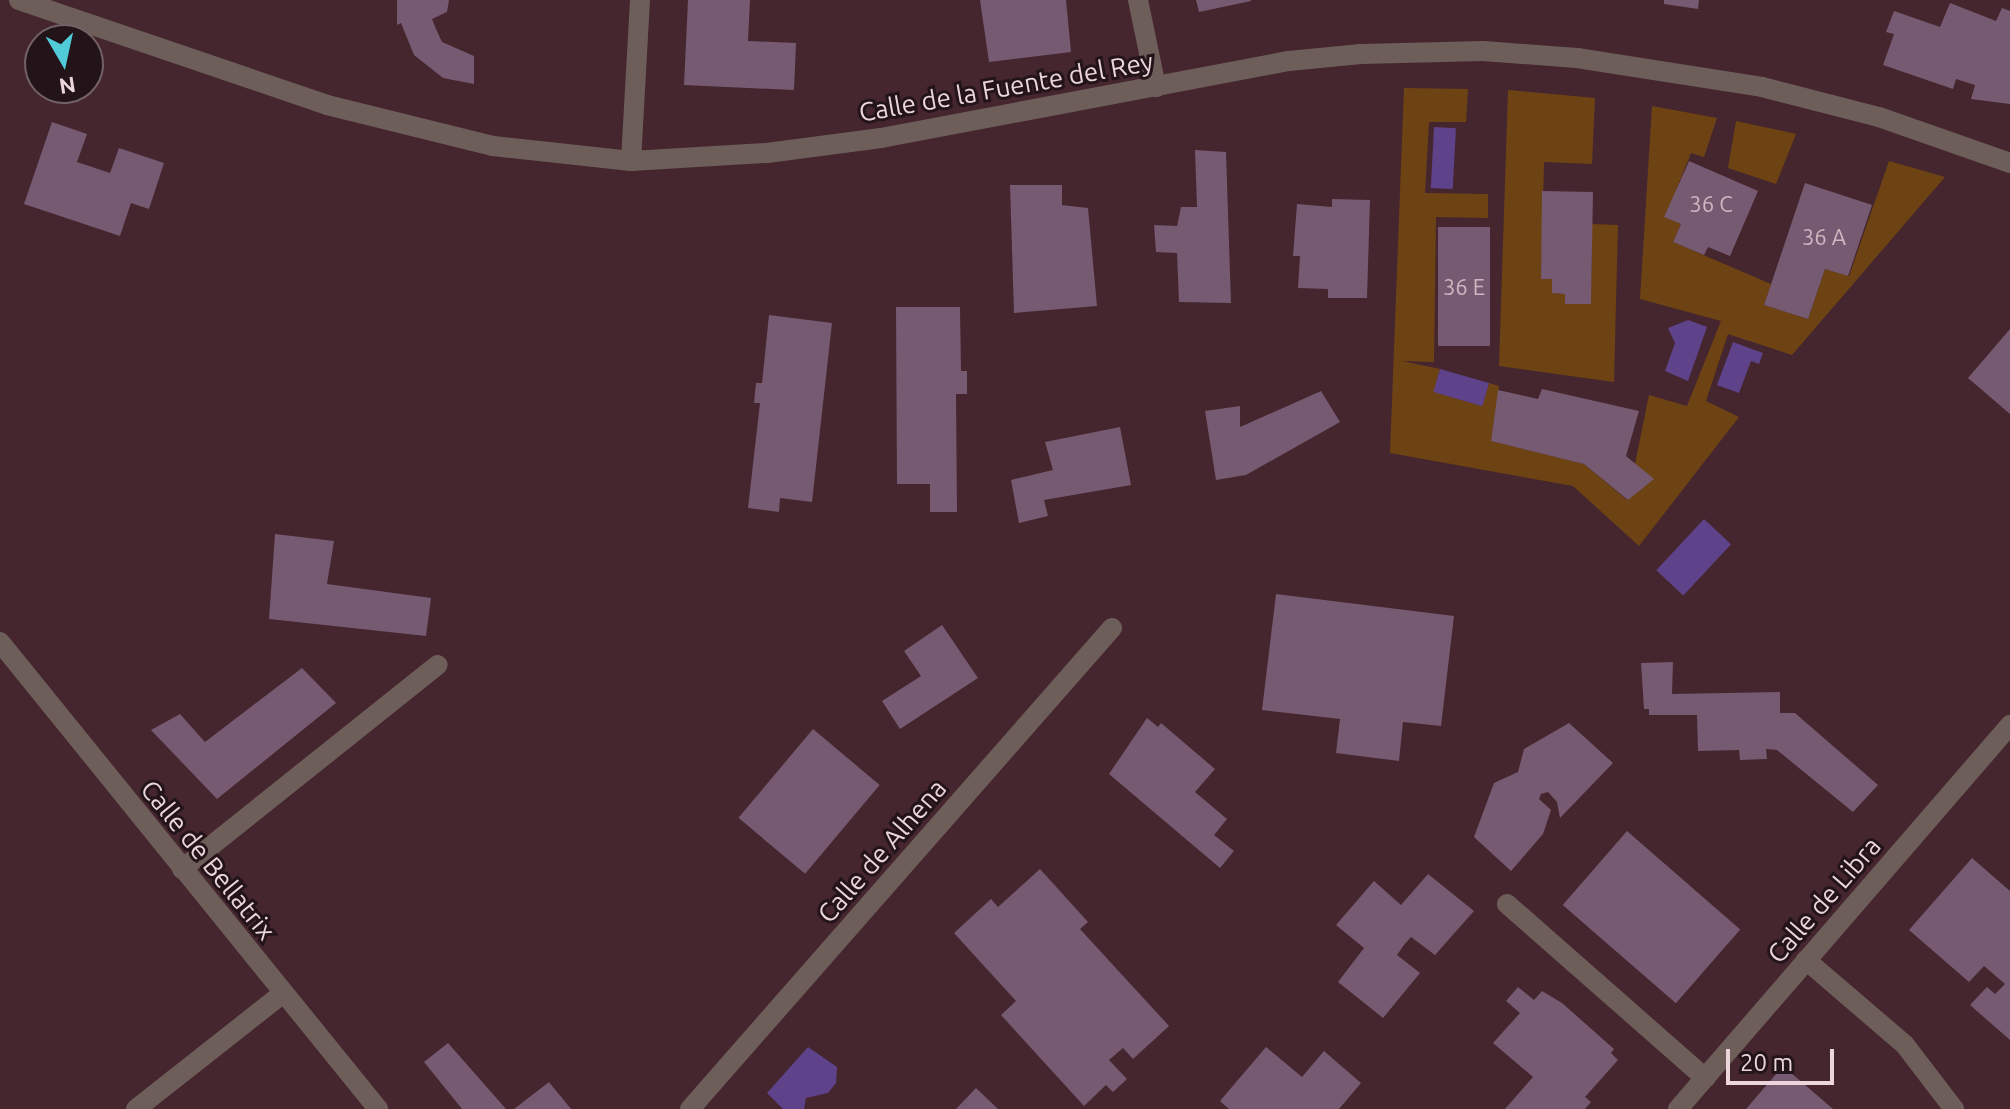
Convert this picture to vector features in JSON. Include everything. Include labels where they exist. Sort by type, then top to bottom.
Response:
[{"type":"street","name":"Calle de la Fuente del Rey","points":[[19,0],[327,105],[493,146],[631,161],[767,153],[881,138],[1156,87],[1361,54],[1483,51],[1577,58],[1762,87],[1879,117],[2010,163]]},
{"type":"street","points":[[631,161],[640,0]]},
{"type":"street","points":[[1138,0],[1156,87]]},
{"type":"street","name":"Calle de Alhena","points":[[690,1109],[1112,628]]},
{"type":"street","name":"Calle de Bellatrix","points":[[0,642],[378,1109]]},
{"type":"street","points":[[182,869],[438,665]]},
{"type":"street","name":"Calle de Libra","points":[[1678,1109],[2010,725]]},
{"type":"street","points":[[1507,904],[1705,1078]]},
{"type":"street","points":[[1806,960],[1905,1045],[1954,1109]]},
{"type":"street","points":[[136,1109],[282,994]]},
{"type":"shaded area","points":[[1404,88],[1468,89],[1466,122],[1429,122],[1425,193],[1488,194],[1488,218],[1436,217],[1434,362],[1402,361],[1440,369],[1434,392],[1482,406],[1489,383],[1499,386],[1491,441],[1584,464],[1627,500],[1653,479],[1635,464],[1649,395],[1687,406],[1721,321],[1640,299],[1652,106],[1717,118],[1704,157],[1691,153],[1665,217],[1681,224],[1673,242],[1771,284],[1764,305],[1808,319],[1825,269],[1849,276],[1889,161],[1945,177],[1792,355],[1728,334],[1706,401],[1739,417],[1639,546],[1573,486],[1390,453]]},
{"type":"shaded area","points":[[1508,90],[1595,98],[1592,164],[1544,162],[1541,279],[1552,279],[1552,293],[1565,294],[1565,304],[1591,304],[1592,224],[1618,225],[1614,382],[1499,366]]},
{"type":"shaded area","points":[[1736,121],[1796,134],[1776,184],[1728,168]]},
{"type":"shaded area","points":[[1434,127],[1456,128],[1453,189],[1431,188]]},
{"type":"shaded area","points":[[1688,320],[1707,327],[1688,381],[1665,371],[1675,343],[1668,328]]},
{"type":"shaded area","points":[[1733,342],[1763,353],[1759,364],[1751,361],[1739,393],[1717,385]]},
{"type":"shaded area","points":[[1440,369],[1489,383],[1482,406],[1433,392]]},
{"type":"shaded area","points":[[1704,519],[1731,544],[1683,595],[1656,570]]},
{"type":"shaded area","points":[[808,1047],[837,1067],[836,1083],[828,1093],[806,1098],[804,1109],[783,1109],[767,1093]]},
{"type":"building","points":[[397,0],[449,0],[447,12],[432,19],[442,42],[474,56],[474,84],[443,78],[414,55],[401,23],[397,25]]},
{"type":"building","points":[[688,0],[750,0],[748,41],[796,43],[794,90],[684,85]]},
{"type":"building","points":[[980,0],[1066,0],[1071,52],[989,62]]},
{"type":"building","points":[[1196,0],[1251,0],[1251,1],[1199,12]]},
{"type":"building","points":[[1664,0],[1699,0],[1698,9],[1664,4]]},
{"type":"building","points":[[1950,3],[1996,21],[2002,8],[2010,11],[2010,104],[1971,99],[1975,85],[1956,79],[1953,89],[1883,65],[1894,34],[1886,32],[1894,11],[1940,27]]},
{"type":"building","points":[[52,122],[87,134],[77,162],[110,173],[119,148],[164,163],[149,209],[131,203],[120,236],[24,204]]},
{"type":"building","points":[[1195,150],[1226,152],[1231,303],[1179,302],[1177,253],[1156,252],[1154,225],[1177,226],[1181,207],[1197,207]]},
{"type":"building","points":[[1689,161],[1758,191],[1730,256],[1708,247],[1704,255],[1673,242],[1681,224],[1664,217]]},
{"type":"building","points":[[1805,183],[1872,205],[1848,276],[1825,269],[1808,319],[1764,305]]},
{"type":"building","points":[[1010,185],[1062,185],[1062,205],[1088,208],[1097,306],[1014,313]]},
{"type":"building","points":[[1542,191],[1593,192],[1591,304],[1565,304],[1565,294],[1552,293],[1552,279],[1541,279]]},
{"type":"building","points":[[1332,199],[1370,200],[1367,298],[1328,298],[1328,289],[1298,288],[1300,256],[1293,256],[1297,204],[1332,207]]},
{"type":"building","points":[[1438,227],[1490,227],[1490,346],[1438,346]]},
{"type":"building","points":[[896,307],[960,307],[961,371],[967,371],[967,394],[956,394],[957,512],[930,512],[930,484],[897,484]]},
{"type":"building","points":[[769,315],[832,323],[812,502],[780,498],[779,512],[748,508],[760,403],[754,403],[756,383],[762,383]]},
{"type":"building","points":[[2010,329],[2010,414],[1968,378]]},
{"type":"building","points":[[1542,389],[1639,411],[1626,456],[1654,479],[1628,500],[1584,464],[1491,441],[1498,390],[1538,399]]},
{"type":"building","points":[[1321,391],[1340,422],[1246,475],[1216,480],[1205,411],[1240,406],[1240,427]]},
{"type":"building","points":[[1120,427],[1131,485],[1044,500],[1048,516],[1019,523],[1011,480],[1053,470],[1045,442]]},
{"type":"building","points":[[275,534],[334,541],[327,584],[431,598],[426,636],[269,619]]},
{"type":"building","points":[[1276,594],[1454,616],[1441,726],[1403,722],[1399,761],[1336,753],[1340,719],[1262,710]]},
{"type":"building","points":[[942,625],[978,678],[900,729],[882,701],[921,676],[904,651]]},
{"type":"building","points":[[1673,662],[1672,694],[1780,692],[1780,713],[1795,713],[1878,785],[1853,812],[1777,750],[1766,749],[1767,759],[1740,760],[1739,750],[1698,751],[1697,715],[1649,715],[1649,709],[1644,709],[1641,663]]},
{"type":"building","points":[[302,668],[336,703],[217,799],[151,730],[180,714],[205,742]]},
{"type":"building","points":[[1147,718],[1158,727],[1161,723],[1215,769],[1195,792],[1227,819],[1214,835],[1234,851],[1220,868],[1109,774]]},
{"type":"building","points":[[1569,723],[1613,763],[1560,818],[1557,802],[1548,792],[1541,794],[1539,799],[1551,810],[1543,834],[1511,871],[1474,837],[1494,783],[1518,772],[1524,749]]},
{"type":"building","points":[[813,729],[880,785],[805,874],[738,818]]},
{"type":"building","points":[[1627,831],[1740,929],[1676,1003],[1563,905]]},
{"type":"building","points":[[1972,858],[2010,891],[2010,1040],[1970,1005],[1987,987],[1995,994],[2005,984],[1984,966],[1969,982],[1909,930]]},
{"type":"building","points":[[1040,869],[1088,922],[1080,929],[1169,1026],[1133,1059],[1123,1048],[1109,1060],[1127,1079],[1113,1092],[1106,1085],[1084,1106],[1001,1015],[1016,1001],[954,933],[991,899],[998,907]]},
{"type":"building","points":[[1428,874],[1474,911],[1435,955],[1411,937],[1404,945],[1397,955],[1420,973],[1383,1018],[1338,982],[1364,948],[1336,925],[1374,881],[1401,905]]},
{"type":"building","points":[[1518,987],[1534,1000],[1542,991],[1562,1003],[1614,1049],[1611,1053],[1618,1060],[1585,1097],[1591,1102],[1585,1109],[1505,1109],[1533,1077],[1493,1043],[1520,1013],[1506,1001]]},
{"type":"building","points":[[448,1043],[506,1109],[462,1109],[424,1062]]},
{"type":"building","points":[[1266,1047],[1302,1077],[1324,1051],[1361,1083],[1339,1109],[1229,1109],[1220,1101]]},
{"type":"building","points":[[1783,1066],[1833,1109],[1746,1109]]},
{"type":"building","points":[[549,1082],[571,1109],[514,1109]]},
{"type":"building","points":[[976,1088],[998,1109],[956,1109]]}]
